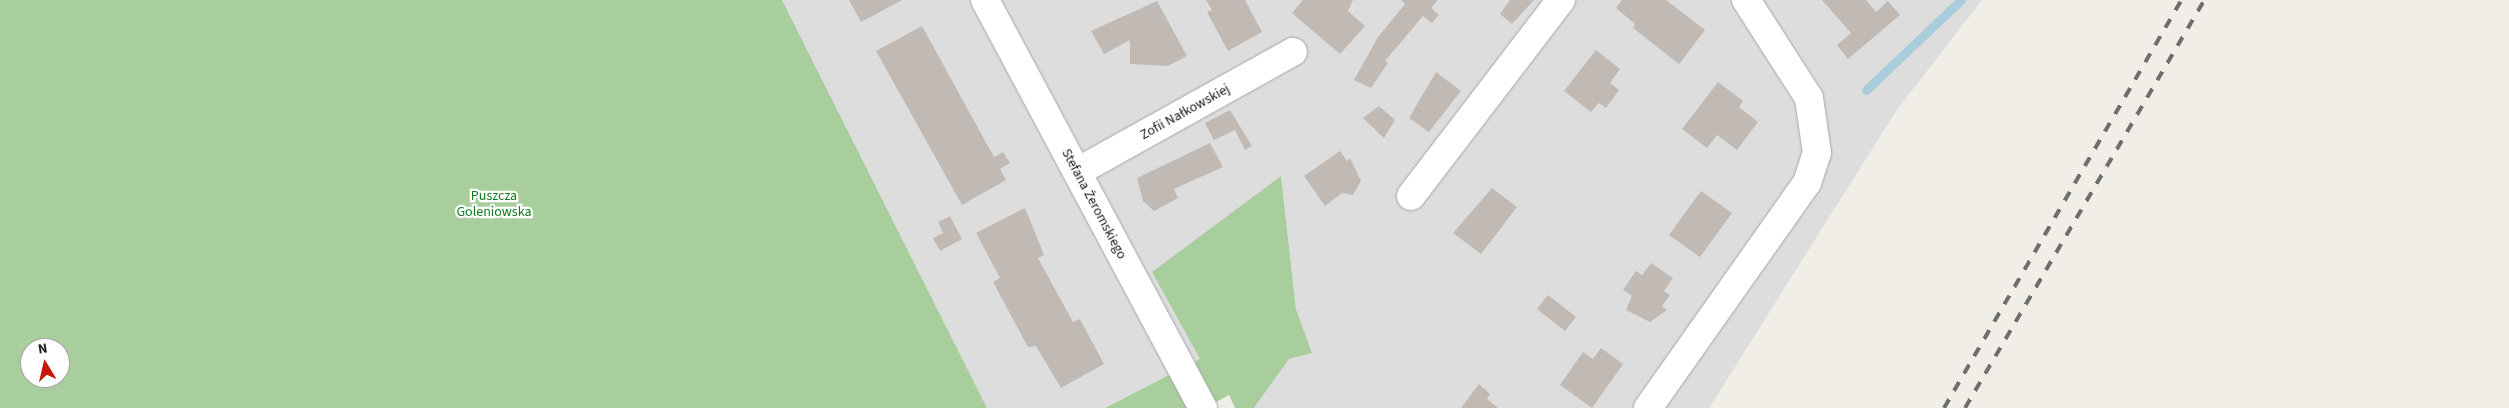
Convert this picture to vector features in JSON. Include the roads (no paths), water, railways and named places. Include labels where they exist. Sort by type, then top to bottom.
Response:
[{"type":"street","name":"Stefana Żeromskiego","points":[[984,0],[1203,408]]},
{"type":"street","points":[[1411,196],[1561,0]]},
{"type":"street","points":[[1648,408],[1807,183],[1817,153],[1815,115],[1809,98],[1746,0]]},
{"type":"street","name":"Zofii Nałkowskiej","points":[[1077,172],[1293,52]]},
{"type":"waterway","points":[[1866,90],[1961,0]]},
{"type":"railway","points":[[1944,408],[2181,0]]},
{"type":"railway","points":[[1965,408],[2204,0]]},
{"type":"park label","name":"Puszcza Goleniowska","points":[[494,204]]}]
